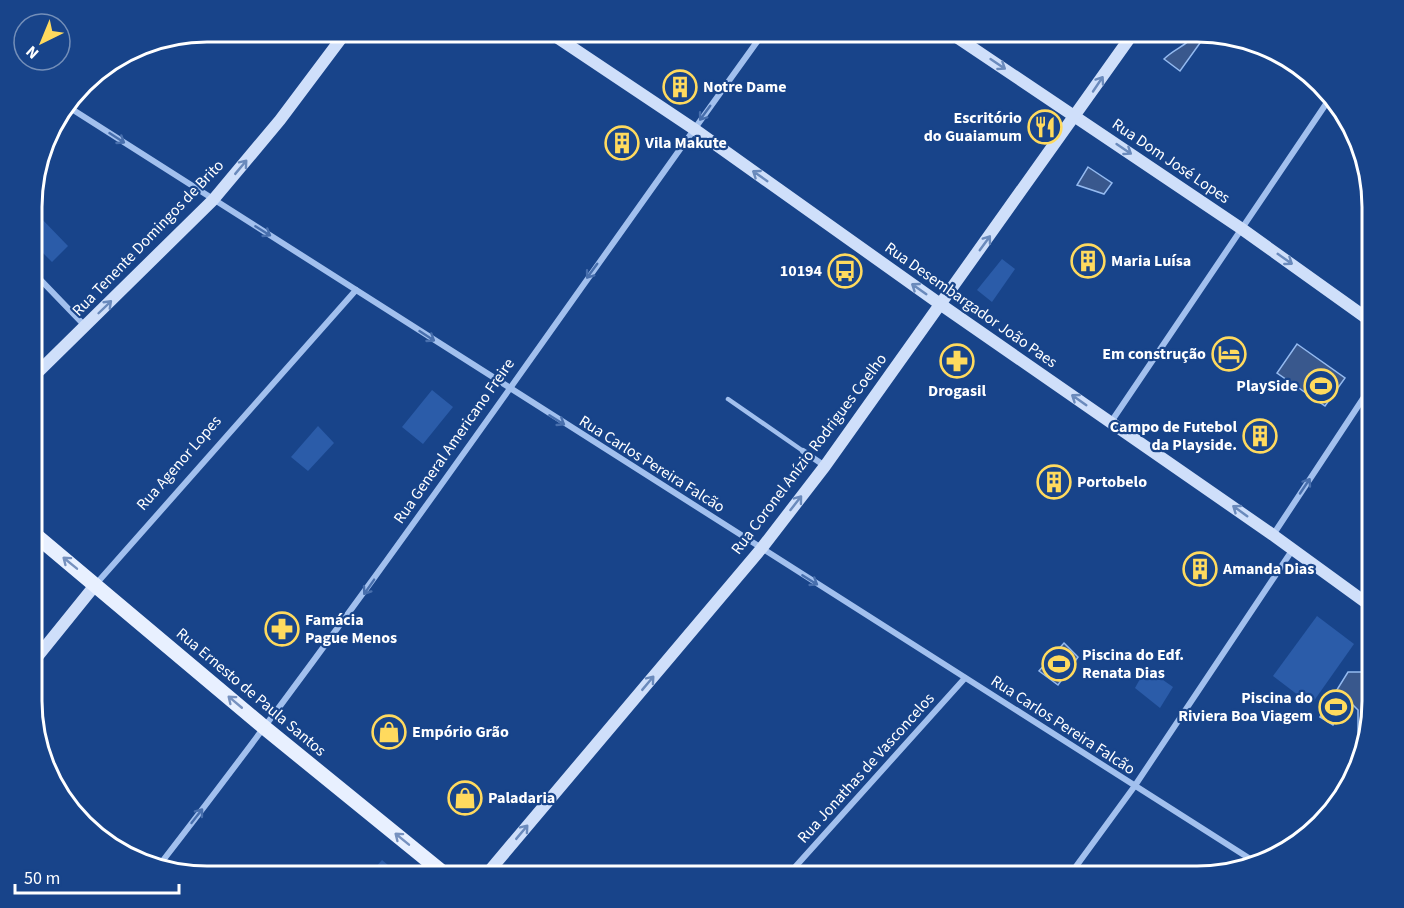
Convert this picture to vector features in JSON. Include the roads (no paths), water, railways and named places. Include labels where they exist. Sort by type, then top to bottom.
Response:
[{"type":"main road","name":"Rua Ernesto de Paula Santos","points":[[42,540],[265,728],[435,866]]},
{"type":"street","name":"Rua Tenente Domingos de Brito","points":[[42,368],[213,200],[280,120],[338,42]]},
{"type":"street","name":"Rua Desembargador João Paes","points":[[564,42],[694,129],[1362,600]]},
{"type":"street","name":"Rua General Americano Freire","points":[[163,860],[344,623],[507,389],[757,42]]},
{"type":"street","name":"Rua Dom José Lopes","points":[[964,42],[1242,230],[1362,315]]},
{"type":"street","name":"Rua Coronel Anízio Rodrigues Coelho","points":[[493,866],[761,549],[825,466],[1127,42]]},
{"type":"street","points":[[1111,422],[1326,104]]},
{"type":"street","name":"Rua Carlos Pereira Falcão","points":[[73,110],[507,389],[1248,857]]},
{"type":"street","points":[[42,282],[85,327]]},
{"type":"street","name":"Rua Agenor Lopes","points":[[42,651],[96,584],[356,290]]},
{"type":"street","points":[[1273,535],[1362,400]]},
{"type":"street","points":[[803,451],[825,466]]},
{"type":"street","points":[[1076,866],[1134,787],[1293,549]]},
{"type":"street","name":"Rua Jonathas de Vasconcelos","points":[[796,866],[964,678]]},
{"type":"lane","points":[[728,399],[803,451]]},
{"type":"place","name":"Notre Dame","points":[[680,87]]},
{"type":"place","name":"Escritório do Guaiamum","points":[[1045,127]]},
{"type":"place","name":"Vila Makute","points":[[622,143]]},
{"type":"place","name":"Maria Luísa","points":[[1088,261]]},
{"type":"place","name":"10194","points":[[845,271]]},
{"type":"place","name":"Em construção","points":[[1229,354]]},
{"type":"place","name":"Drogasil","points":[[957,361]]},
{"type":"place","name":"PlaySide","points":[[1321,386]]},
{"type":"place","name":"Campo de Futebol da Playside.","points":[[1260,436]]},
{"type":"place","name":"Portobelo","points":[[1054,482]]},
{"type":"place","name":"Amanda Dias","points":[[1200,569]]},
{"type":"place","name":"Famácia Pague Menos","points":[[282,629]]},
{"type":"place","name":"Piscina do Edf. Renata Dias","points":[[1059,664]]},
{"type":"place","name":"Piscina do Riviera Boa Viagem","points":[[1336,707]]},
{"type":"place","name":"Empório Grão","points":[[389,732]]},
{"type":"place","name":"Paladaria","points":[[465,798]]}]
